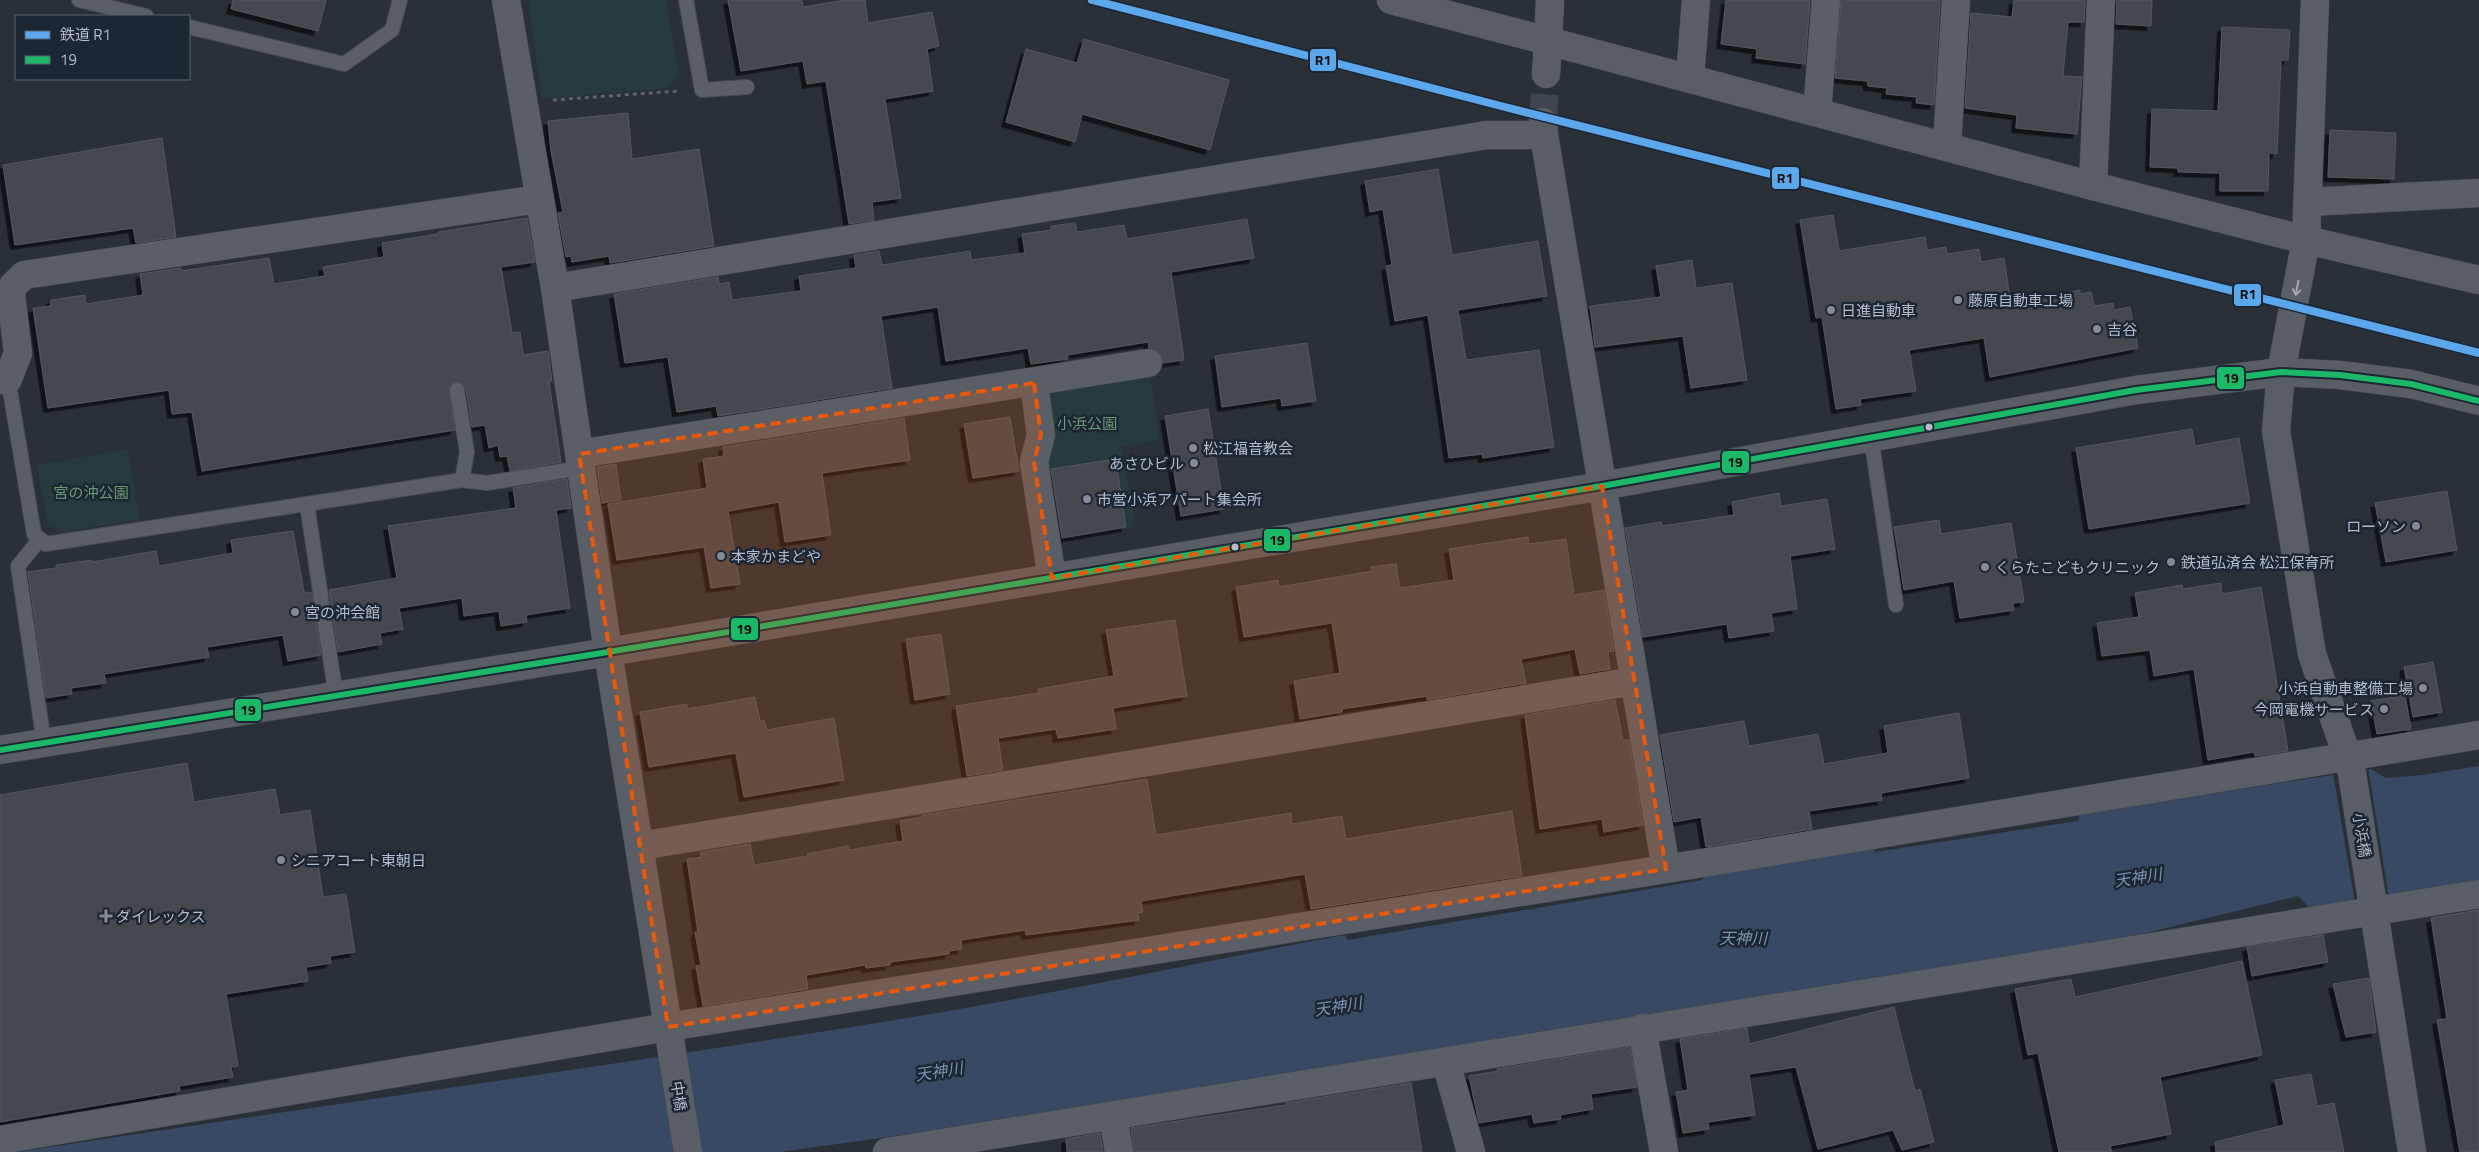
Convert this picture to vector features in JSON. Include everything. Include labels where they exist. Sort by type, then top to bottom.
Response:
[{"type":"street","name":"中橋","points":[[506,0],[554,288],[608,652],[688,1152]]},
{"type":"street","points":[[1391,0],[2092,186],[2306,240],[2479,280]]},
{"type":"street","points":[[1546,74],[1550,0]]},
{"type":"street","points":[[1690,78],[1696,0]]},
{"type":"street","points":[[1817,112],[1826,0]]},
{"type":"street","points":[[1947,146],[1956,0]]},
{"type":"street","points":[[2092,186],[2101,0]]},
{"type":"street","points":[[2315,0],[2306,240],[2281,372],[2276,431],[2312,654],[2350,763]]},
{"type":"street","points":[[554,288],[1487,135],[1544,129],[1666,869]]},
{"type":"street","points":[[2308,202],[2479,193]]},
{"type":"street","points":[[4,380],[18,353],[12,295],[13,286],[24,275],[539,199]]},
{"type":"street","points":[[580,461],[1148,363]]},
{"type":"street","points":[[0,750],[608,652],[1602,486],[2136,390],[2281,372],[2340,375],[2411,384],[2479,401]]},
{"type":"street","points":[[1034,383],[1042,435],[1034,462],[1052,578]]},
{"type":"street","points":[[640,846],[1635,681]]},
{"type":"street","points":[[0,1140],[670,1033],[1666,869],[2350,763],[2479,735]]},
{"type":"street","name":"小浜橋","points":[[2350,763],[2412,1152]]},
{"type":"street","points":[[890,1152],[1446,1062],[2374,906],[2479,894]]},
{"type":"street","points":[[1642,1028],[1664,1152]]},
{"type":"street","points":[[1446,1062],[1471,1152]]},
{"type":"street","points":[[1113,1116],[1120,1152]]},
{"type":"lane","points":[[79,0],[142,15]]},
{"type":"lane","points":[[190,27],[344,64],[392,30],[400,0]]},
{"type":"lane","points":[[686,0],[702,90],[747,87]]},
{"type":"lane","points":[[4,380],[34,534],[46,544],[462,480],[486,483],[580,461]]},
{"type":"lane","points":[[457,390],[467,452],[462,480]]},
{"type":"lane","points":[[1871,437],[1896,605]]},
{"type":"lane","points":[[308,504],[336,696]]},
{"type":"lane","points":[[40,539],[18,566],[44,742]]},
{"type":"path","points":[[523,102],[702,90]]},
{"type":"highlighted area","points":[[1034,383],[1041,435],[1034,462],[1052,578],[1602,486],[1666,869],[668,1027],[579,454]]},
{"type":"green space","points":[[528,0],[666,0],[679,74],[667,88],[542,99]]},
{"type":"green space","name":"小浜公園","points":[[1149,371],[1160,440],[1122,447],[1136,527],[1057,540],[1043,453],[1041,403],[1051,387]]},
{"type":"green space","name":"宮の沖公園","points":[[128,449],[140,519],[65,532],[48,525],[37,465]]},
{"type":"water","name":"天神川","points":[[2479,766],[2479,881],[2312,910],[2298,896],[2030,961],[1174,1097],[780,1152],[17,1152],[913,1017],[1075,988],[1345,935],[1348,940],[1702,880],[1706,874],[1874,847],[1875,852],[2078,821],[2080,814],[2371,769],[2386,778],[2422,775]]},
{"type":"pier","points":[[2368,767],[2389,898],[2355,903],[2333,773]]},
{"type":"building","points":[[233,0],[326,0],[318,31],[231,9]]},
{"type":"building","points":[[728,0],[802,0],[803,7],[846,0],[865,0],[868,23],[932,12],[939,46],[927,49],[933,91],[885,99],[901,198],[872,202],[874,220],[849,224],[826,81],[807,84],[803,61],[741,71]]},
{"type":"building","points":[[1726,0],[1810,0],[1805,64],[1756,58],[1757,49],[1721,44]]},
{"type":"building","points":[[1841,0],[1940,0],[1934,105],[1916,103],[1917,97],[1886,94],[1887,88],[1868,86],[1867,81],[1835,78]]},
{"type":"building","points":[[2014,0],[2085,0],[2084,22],[2068,22],[2063,76],[2082,77],[2077,134],[2016,128],[2017,115],[1965,108],[1971,13],[2012,17]]},
{"type":"building","points":[[2117,0],[2152,0],[2151,26],[2116,24]]},
{"type":"building","points":[[2222,27],[2290,30],[2288,60],[2281,60],[2277,154],[2269,153],[2268,191],[2220,191],[2220,173],[2178,172],[2178,168],[2150,167],[2152,109],[2218,111]]},
{"type":"building","points":[[1084,39],[1229,80],[1210,150],[1082,114],[1075,142],[1006,122],[1026,49],[1077,63]]},
{"type":"building","points":[[628,113],[632,159],[699,149],[714,246],[610,263],[609,256],[572,262],[571,256],[566,257],[558,213],[563,212],[551,151],[548,121]]},
{"type":"building","points":[[2330,130],[2396,133],[2394,179],[2328,177]]},
{"type":"building","points":[[162,138],[176,237],[136,243],[133,228],[15,245],[3,165]]},
{"type":"building","points":[[1438,169],[1452,255],[1538,241],[1547,296],[1458,310],[1466,360],[1539,350],[1554,447],[1483,458],[1482,454],[1449,458],[1428,315],[1395,321],[1386,266],[1392,265],[1383,209],[1370,212],[1365,181]]},
{"type":"building","points":[[1833,215],[1839,251],[1925,237],[1927,250],[1946,247],[1947,254],[1979,249],[1981,262],[2004,258],[2011,304],[2080,290],[2080,294],[2091,292],[2094,306],[2113,303],[2114,310],[2130,307],[2138,348],[1990,377],[1984,338],[1909,350],[1916,391],[1860,399],[1861,405],[1836,409],[1822,317],[1816,318],[1800,220]]},
{"type":"building","points":[[527,218],[535,262],[501,267],[512,333],[520,332],[523,355],[548,351],[552,381],[549,381],[561,462],[510,471],[507,456],[500,457],[498,445],[489,448],[485,425],[472,427],[466,389],[460,382],[452,383],[449,387],[455,430],[202,471],[192,412],[172,414],[169,390],[48,408],[33,308],[51,306],[51,300],[85,295],[86,304],[143,295],[140,274],[181,268],[181,271],[269,258],[274,284],[325,276],[323,267],[384,257],[382,243]]},
{"type":"building","points":[[1247,219],[1254,258],[1171,272],[1184,360],[1163,363],[1160,354],[1149,348],[1148,342],[1067,355],[1068,359],[1031,364],[1028,348],[946,361],[938,307],[881,316],[892,388],[718,416],[716,406],[677,412],[668,357],[625,363],[614,294],[718,277],[719,284],[729,282],[732,300],[801,291],[799,276],[856,268],[854,255],[879,251],[882,265],[970,251],[971,260],[1025,253],[1022,234],[1051,230],[1051,226],[1075,223],[1077,232],[1124,225],[1127,239]]},
{"type":"building","points":[[1692,260],[1696,288],[1732,283],[1747,380],[1691,388],[1683,336],[1595,347],[1590,306],[1661,297],[1656,266]]},
{"type":"building","points":[[1307,343],[1316,401],[1282,406],[1281,398],[1222,407],[1215,356]]},
{"type":"building","name":"あさひビル","points":[[1208,409],[1224,509],[1181,516],[1165,416]]},
{"type":"building","points":[[1010,417],[1019,471],[973,478],[964,424]]},
{"type":"building","points":[[904,418],[910,460],[822,473],[831,535],[785,542],[779,502],[728,511],[740,584],[711,588],[704,547],[617,560],[608,504],[707,488],[703,459],[724,456],[723,447]]},
{"type":"building","name":"鉄道弘済会 松江保育所","points":[[2192,429],[2195,446],[2239,438],[2250,503],[2089,529],[2076,448]]},
{"type":"building","name":"市営小浜アパート集会所","points":[[1109,460],[1110,469],[1117,468],[1126,527],[1062,538],[1051,469]]},
{"type":"building","points":[[616,464],[621,500],[602,503],[597,467]]},
{"type":"building","points":[[567,479],[571,508],[556,510],[570,608],[526,615],[527,622],[501,626],[499,611],[464,616],[462,598],[399,608],[403,629],[380,633],[382,644],[338,652],[329,590],[397,578],[388,526],[516,508],[513,488]]},
{"type":"building","name":"ローソン","points":[[2447,491],[2457,550],[2386,562],[2375,503]]},
{"type":"building","points":[[1779,493],[1781,506],[1827,499],[1835,549],[1790,556],[1797,609],[1771,613],[1774,631],[1729,638],[1727,624],[1643,637],[1625,528],[1661,522],[1662,526],[1734,515],[1732,502]]},
{"type":"building","name":"くらたこどもクリニック","points":[[1939,520],[1941,534],[2011,523],[2024,602],[2013,603],[2014,610],[1960,618],[1954,581],[1904,590],[1894,527]]},
{"type":"building","points":[[293,531],[304,592],[312,593],[321,655],[288,661],[283,635],[207,647],[209,657],[104,674],[106,683],[71,688],[72,694],[46,698],[28,572],[56,568],[56,565],[92,560],[92,562],[156,551],[159,566],[233,553],[231,540]]},
{"type":"building","points":[[1528,537],[1529,544],[1566,539],[1574,595],[1604,590],[1614,651],[1608,652],[1610,669],[1580,674],[1575,649],[1521,659],[1526,683],[1427,700],[1427,696],[1342,709],[1342,712],[1300,719],[1294,681],[1340,673],[1332,623],[1244,637],[1236,587],[1278,580],[1279,587],[1372,571],[1371,567],[1396,564],[1400,588],[1454,580],[1449,549]]},
{"type":"building","points":[[2221,583],[2222,594],[2261,587],[2288,751],[2255,756],[2254,752],[2208,760],[2194,669],[2154,676],[2150,650],[2102,656],[2097,623],[2139,617],[2135,593],[2182,585],[2183,589]]},
{"type":"building","points":[[1175,620],[1187,696],[1113,708],[1116,729],[1058,738],[1056,729],[998,738],[1003,770],[967,776],[956,706],[1038,693],[1038,689],[1114,676],[1106,630]]},
{"type":"building","points":[[941,634],[950,694],[915,700],[906,639]]},
{"type":"building","name":"小浜自動車整備工場","points":[[2433,662],[2442,712],[2413,717],[2404,667]]},
{"type":"building","name":"今岡電機サービス","points":[[2405,695],[2411,729],[2377,734],[2371,701]]},
{"type":"building","points":[[755,697],[760,721],[764,720],[767,730],[834,718],[844,780],[744,797],[736,753],[649,767],[640,712],[687,704],[687,709]]},
{"type":"building","points":[[1615,700],[1623,740],[1629,740],[1643,825],[1604,832],[1602,819],[1540,829],[1525,715]]},
{"type":"building","points":[[1959,713],[1969,778],[1881,793],[1882,800],[1809,811],[1812,829],[1706,847],[1701,817],[1674,822],[1660,735],[1744,721],[1749,746],[1818,734],[1824,764],[1888,753],[1884,726]]},
{"type":"building","name":"ダイレックス","points":[[187,763],[194,802],[275,789],[280,815],[310,810],[323,897],[346,894],[355,952],[330,956],[331,963],[306,967],[308,981],[226,994],[238,1066],[231,1067],[233,1077],[179,1086],[180,1091],[0,1122],[0,795]]},
{"type":"building","points":[[1147,779],[1156,835],[1291,813],[1292,824],[1342,816],[1346,839],[1512,811],[1522,876],[1311,909],[1305,874],[1141,901],[1143,912],[1138,913],[1139,920],[1026,935],[1025,930],[961,940],[962,949],[949,951],[949,954],[890,962],[890,965],[866,968],[865,965],[806,975],[808,989],[703,1006],[696,966],[701,965],[695,932],[698,932],[687,859],[701,857],[700,852],[750,844],[754,865],[808,856],[807,854],[848,846],[849,850],[903,841],[900,821],[923,817],[922,815]]},
{"type":"building","points":[[2479,910],[2479,1152],[2460,1152],[2437,1020],[2447,1019],[2431,918]]},
{"type":"building","points":[[2323,935],[2328,962],[2252,976],[2247,947]]},
{"type":"building","points":[[2242,961],[2262,1055],[2160,1077],[2171,1134],[2110,1146],[2112,1152],[2059,1152],[2038,1053],[2028,1055],[2015,989],[2071,979],[2075,997]]},
{"type":"building","points":[[2369,978],[2376,1032],[2346,1037],[2333,984]]},
{"type":"building","points":[[1894,1007],[1915,1091],[1920,1089],[1934,1142],[1902,1150],[1893,1130],[1818,1149],[1796,1067],[1749,1074],[1755,1115],[1708,1122],[1709,1129],[1683,1133],[1676,1092],[1688,1090],[1680,1039],[1747,1028],[1749,1044]]},
{"type":"building","points":[[1630,1047],[1637,1087],[1591,1094],[1593,1109],[1560,1115],[1561,1119],[1534,1123],[1532,1114],[1479,1123],[1469,1076],[1498,1071],[1497,1069]]},
{"type":"building","points":[[2311,1074],[2317,1106],[2334,1103],[2344,1152],[2216,1152],[2215,1142],[2284,1125],[2275,1080]]},
{"type":"building","points":[[1411,1083],[1422,1152],[1134,1152],[1131,1128],[1286,1105],[1286,1103]]},
{"type":"building","points":[[1100,1133],[1103,1152],[1067,1152],[1066,1139]]},
{"type":"tunnel","points":[[1543,122],[1546,74]]},
{"type":"rail line","name":"R1","points":[[1092,0],[1501,106],[2479,353]]},
{"type":"transit line","name":"19","points":[[0,750],[608,652],[1602,486],[2136,390],[2281,372],[2340,375],[2411,384],[2479,401]]},
{"type":"place","name":"藤原自動車工場","points":[[1958,300]]},
{"type":"place","name":"日進自動車","points":[[1831,310]]},
{"type":"place","name":"吉谷","points":[[2097,329]]},
{"type":"place","name":"松江福音教会","points":[[1193,448]]},
{"type":"place","name":"あさひビル","points":[[1194,463]]},
{"type":"place","name":"市営小浜アパート集会所","points":[[1087,499]]},
{"type":"place","name":"ローソン","points":[[2416,526]]},
{"type":"place","name":"本家かまどや","points":[[721,556]]},
{"type":"place","name":"鉄道弘済会 松江保育所","points":[[2171,562]]},
{"type":"place","name":"くらたこどもクリニック","points":[[1985,567]]},
{"type":"place","name":"宮の沖会館","points":[[295,612]]},
{"type":"place","name":"小浜自動車整備工場","points":[[2423,688]]},
{"type":"place","name":"今岡電機サービス","points":[[2384,709]]},
{"type":"place","name":"シニアコート東朝日","points":[[281,860]]},
{"type":"place","name":"ダイレックス","points":[[106,916]]}]
